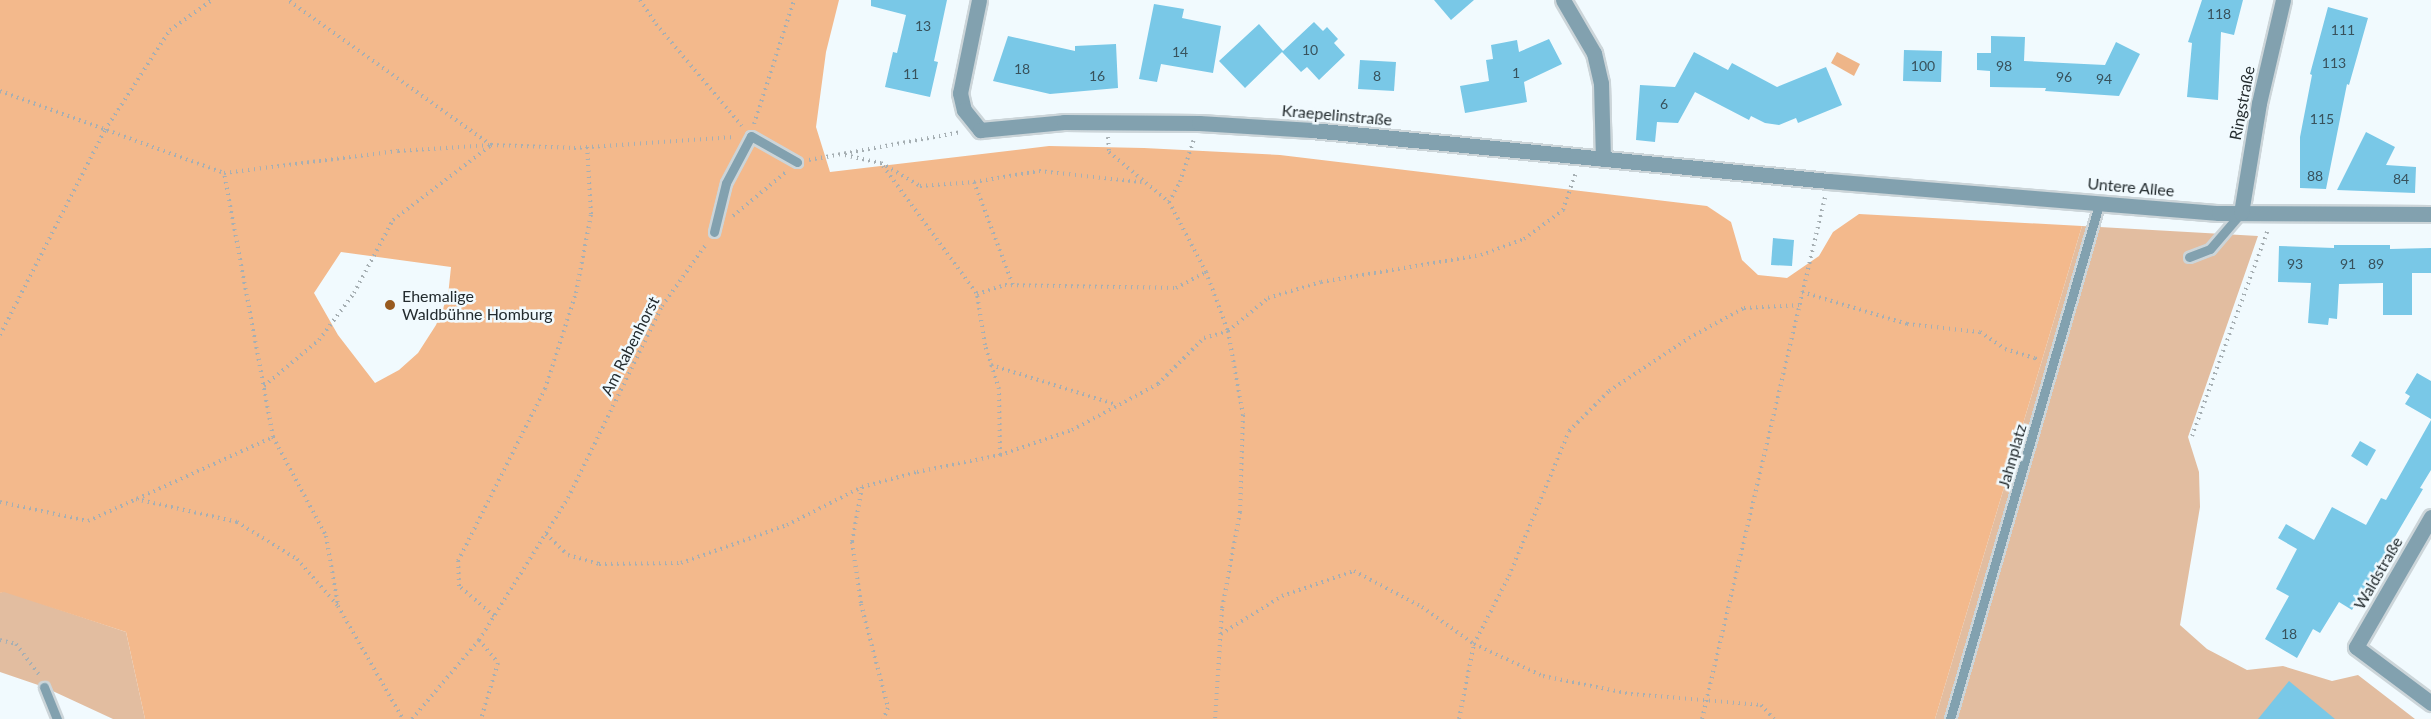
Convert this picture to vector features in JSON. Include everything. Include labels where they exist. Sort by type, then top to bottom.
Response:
[{"type":"street","points":[[979,0],[960,93],[964,110],[980,130]]},
{"type":"street","points":[[1563,0],[1594,53],[1601,83],[1603,159]]},
{"type":"street","name":"Ringstraße","points":[[2241,213],[2259,103],[2283,0]]},
{"type":"street","name":"Kraepelinstraße","points":[[980,130],[1107,121],[1199,123],[1312,130],[1828,181]]},
{"type":"street","name":"Untere Allee","points":[[1828,181],[2241,213],[2431,214]]},
{"type":"street","name":"Waldstraße","points":[[2431,516],[2356,647],[2431,703]]},
{"type":"lane","points":[[714,232],[726,183],[751,136],[797,162]]},
{"type":"lane","name":"Jahnplatz","points":[[1950,719],[2052,374],[2100,201]]},
{"type":"lane","points":[[2189,257],[2210,249],[2241,213]]},
{"type":"lane","points":[[44,687],[57,719]]},
{"type":"path","points":[[0,335],[105,130],[171,30],[212,0]]},
{"type":"path","points":[[288,0],[491,145]]},
{"type":"path","points":[[640,0],[656,24],[751,136]]},
{"type":"path","points":[[751,136],[794,0]]},
{"type":"path","points":[[0,91],[224,173],[398,151],[491,145],[587,147],[751,136]]},
{"type":"path","points":[[1107,121],[1109,152],[1142,182],[1169,202],[1206,272],[1228,331],[1244,415],[1240,512],[1222,609],[1215,719]]},
{"type":"path","points":[[1169,202],[1180,182],[1199,123]]},
{"type":"path","name":"Am Rabenhorst","points":[[412,719],[479,640],[546,534],[568,498],[662,306],[714,232],[797,162],[938,134],[980,130]]},
{"type":"path","points":[[264,386],[319,340],[354,293],[393,220],[491,145]]},
{"type":"path","points":[[494,616],[459,586],[458,561],[545,389],[576,293],[591,214],[587,147]]},
{"type":"path","points":[[841,154],[881,163],[920,186],[974,182],[1039,171],[1142,182]]},
{"type":"path","points":[[546,534],[568,555],[598,564],[681,563],[787,525],[862,487],[917,472],[1000,455],[1072,430],[1158,384],[1204,338],[1228,331],[1268,298],[1321,282],[1481,255],[1524,239],[1563,210],[1581,157]]},
{"type":"path","points":[[881,163],[977,294],[985,345],[999,389],[1000,455]]},
{"type":"path","points":[[224,173],[273,437],[326,536],[338,606]]},
{"type":"path","points":[[1702,719],[1828,181]]},
{"type":"path","points":[[974,182],[1012,285]]},
{"type":"path","points":[[2192,436],[2273,214]]},
{"type":"path","points":[[977,294],[1012,285],[1176,288],[1206,272]]},
{"type":"path","points":[[1802,292],[1907,324],[1980,332],[2005,349],[2035,358],[2052,374]]},
{"type":"path","points":[[1459,719],[1474,644],[1509,576],[1569,431],[1609,391],[1689,338],[1744,308],[1799,305]]},
{"type":"path","points":[[991,365],[1118,405]]},
{"type":"path","points":[[0,502],[88,521],[273,437]]},
{"type":"path","points":[[862,487],[852,542],[861,604],[888,708],[883,719]]},
{"type":"path","points":[[136,499],[237,522],[297,559],[338,606],[403,719]]},
{"type":"path","points":[[1220,634],[1282,596],[1354,571],[1422,607],[1474,644],[1543,676],[1631,694],[1761,705],[1774,719]]},
{"type":"path","points":[[0,640],[16,644],[39,673],[44,687]]},
{"type":"path","points":[[479,640],[498,663],[481,719]]},
{"type":"shaded area","points":[[0,0],[839,0],[826,52],[816,127],[830,172],[1049,146],[1280,155],[1707,206],[1731,222],[1742,260],[1758,275],[1787,278],[1819,256],[1833,232],[1859,214],[2082,226],[1935,719],[145,719],[126,632],[4,592],[0,593]],"holes":[[[341,252],[451,267],[448,296],[436,325],[418,353],[399,370],[375,383],[338,335],[314,293]]]},
{"type":"shaded area","points":[[1837,52],[1860,64],[1854,76],[1831,63]]},
{"type":"shaded area","points":[[2082,226],[2258,236],[2188,437],[2199,472],[2200,507],[2180,625],[2207,649],[2247,670],[2283,666],[2332,681],[2358,675],[2415,719],[1935,719]]},
{"type":"shaded area","points":[[4,591],[126,632],[145,719],[113,719],[44,687],[0,672],[0,593]]},
{"type":"building","points":[[871,0],[947,0],[934,61],[938,62],[930,97],[885,87],[893,52],[897,53],[906,15],[871,6]]},
{"type":"building","points":[[1434,0],[1474,0],[1451,20]]},
{"type":"building","points":[[2202,0],[2243,0],[2234,35],[2221,32],[2218,100],[2187,97],[2192,43],[2188,42]]},
{"type":"building","points":[[1154,4],[1184,9],[1182,18],[1221,26],[1213,73],[1161,64],[1157,82],[1139,79]]},
{"type":"building","points":[[2328,7],[2368,18],[2349,85],[2347,84],[2326,189],[2300,188],[2300,137],[2312,75],[2310,74]]},
{"type":"building","points":[[1314,22],[1323,31],[1327,27],[1338,39],[1334,43],[1345,55],[1319,80],[1307,67],[1301,72],[1282,52],[1245,88],[1219,61],[1259,24],[1283,51]]},
{"type":"building","points":[[1008,36],[1075,51],[1075,46],[1116,44],[1118,88],[1050,94],[993,81]]},
{"type":"building","points":[[1991,36],[2025,37],[2024,61],[2105,65],[2116,42],[2140,54],[2119,96],[2045,91],[2046,88],[1990,87],[1990,71],[1977,70],[1977,53],[1991,53]]},
{"type":"building","points":[[1549,39],[1562,64],[1524,82],[1527,102],[1465,113],[1460,86],[1489,81],[1486,60],[1493,59],[1491,45],[1517,40],[1519,52]]},
{"type":"building","points":[[1904,50],[1942,51],[1941,82],[1903,81]]},
{"type":"building","points":[[1694,52],[1728,70],[1732,63],[1777,87],[1826,67],[1842,105],[1798,123],[1796,118],[1779,125],[1765,123],[1751,116],[1749,120],[1695,92],[1678,123],[1657,122],[1655,142],[1636,140],[1640,85],[1675,87]]},
{"type":"building","points":[[1360,60],[1396,62],[1394,91],[1358,89]]},
{"type":"building","points":[[2366,132],[2395,147],[2386,165],[2416,167],[2415,193],[2337,190]]},
{"type":"building","points":[[1773,238],[1794,240],[1792,266],[1771,265]]},
{"type":"building","points":[[2334,245],[2390,245],[2390,249],[2431,248],[2431,273],[2412,273],[2412,315],[2383,315],[2383,283],[2339,284],[2337,319],[2329,318],[2328,325],[2308,323],[2311,283],[2278,282],[2279,246],[2334,248]]},
{"type":"building","points":[[2417,373],[2431,381],[2431,419],[2405,404],[2410,396],[2405,393]]},
{"type":"building","points":[[2431,420],[2431,470],[2420,488],[2423,489],[2352,610],[2339,602],[2320,633],[2313,629],[2297,658],[2265,639],[2289,596],[2276,589],[2297,549],[2278,538],[2286,524],[2314,540],[2332,507],[2366,525],[2381,498],[2386,500]]},
{"type":"building","points":[[2360,441],[2376,450],[2367,466],[2351,456]]},
{"type":"building","points":[[2289,681],[2335,719],[2258,719]]},
{"type":"place","name":"Ehemalige Waldbühne Homburg","points":[[390,305]]}]
